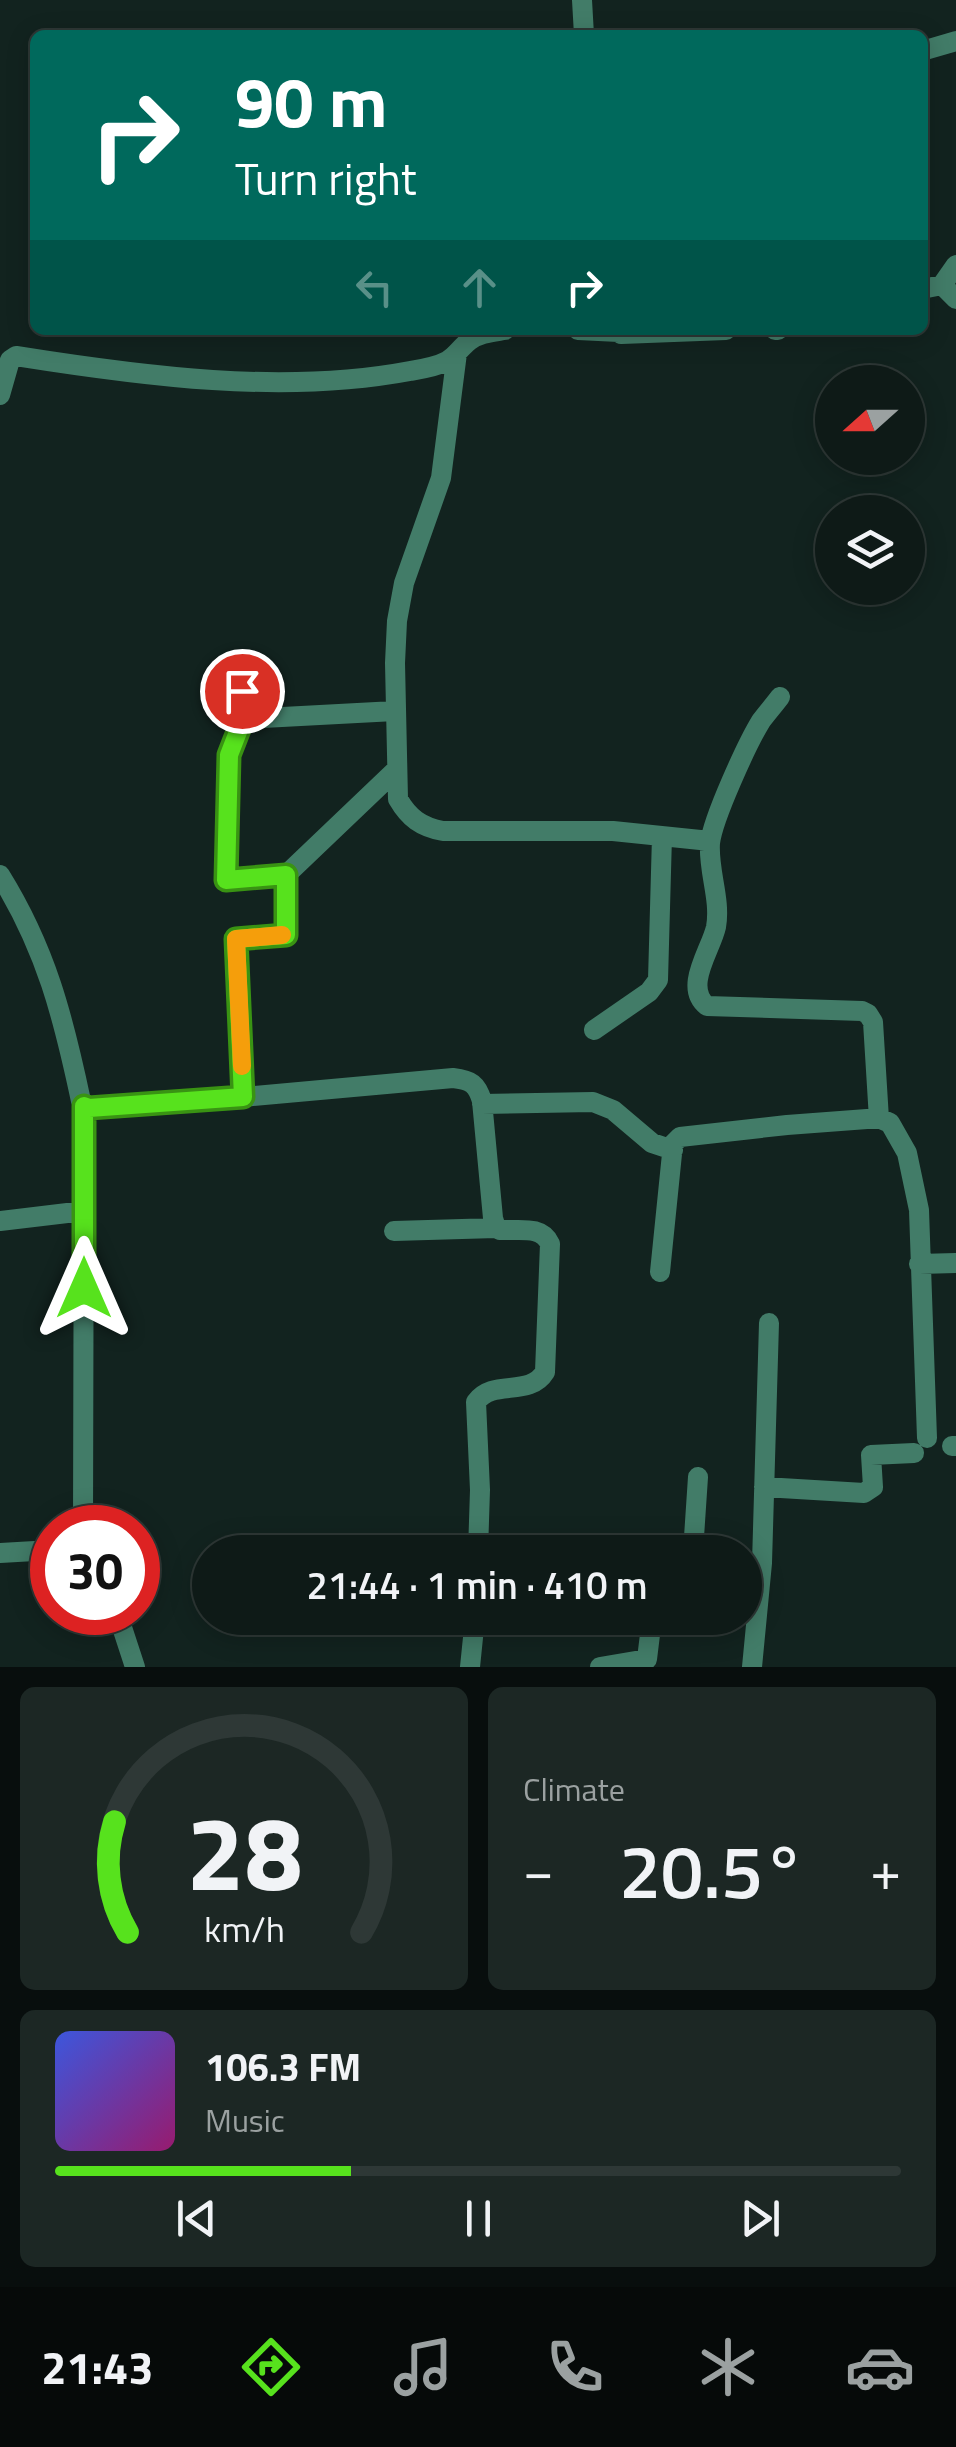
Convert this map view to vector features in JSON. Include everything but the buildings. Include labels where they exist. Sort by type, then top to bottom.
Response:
[{"type":"street","points":[[582,0],[584,30]]},
{"type":"street","points":[[928,48],[956,40]]},
{"type":"street","points":[[940,291],[956,264]]},
{"type":"street","points":[[0,395],[10,360],[16,356],[158,377],[302,381],[408,372],[442,363],[472,339],[487,335]]},
{"type":"street","points":[[457,353],[441,478],[400,600],[394,664],[398,799],[410,816],[428,828],[443,831],[613,831],[710,842]]},
{"type":"street","points":[[242,663],[243,719],[229,755],[226,880],[286,875],[396,770]]},
{"type":"street","points":[[780,697],[758,727],[710,842],[717,920],[700,968],[699,999],[707,1006],[862,1010],[873,1022],[879,1119]]},
{"type":"street","points":[[243,719],[395,711]]},
{"type":"street","points":[[594,1030],[638,1002],[658,980],[662,836]]},
{"type":"street","points":[[0,874],[40,950],[64,1022],[84,1106],[83,1505]]},
{"type":"street","points":[[243,1097],[236,939],[286,935],[286,875]]},
{"type":"street","points":[[84,1106],[466,1079],[476,1086],[482,1104],[496,1228]]},
{"type":"street","points":[[482,1104],[593,1102],[613,1110],[652,1143],[672,1150]]},
{"type":"street","points":[[660,1272],[672,1150],[680,1137],[787,1125],[879,1119],[890,1123],[907,1154],[919,1210],[920,1445],[871,1455],[874,1487],[864,1492],[764,1487]]},
{"type":"street","points":[[0,1221],[84,1211]]},
{"type":"street","points":[[394,1230],[496,1228],[541,1232],[548,1240],[546,1367],[532,1386],[490,1390],[476,1402],[479,1535]]},
{"type":"street","points":[[919,1264],[956,1263]]},
{"type":"street","points":[[758,1535],[764,1487],[769,1322]]},
{"type":"street","points":[[695,1535],[698,1477]]},
{"type":"street","points":[[0,1553],[30,1551]]},
{"type":"street","points":[[125,1635],[135,1667]]},
{"type":"street","points":[[470,1667],[473,1635]]},
{"type":"street","points":[[600,1667],[647,1658],[650,1635]]},
{"type":"street","points":[[752,1667],[753,1635]]},
{"type":"slow traffic","points":[[242,1066],[236,939],[282,935]]},
{"type":"route","points":[[84,1288],[84,1106],[243,1097],[236,939],[286,935],[286,875],[226,880],[229,755],[243,719],[242,691]]}]
